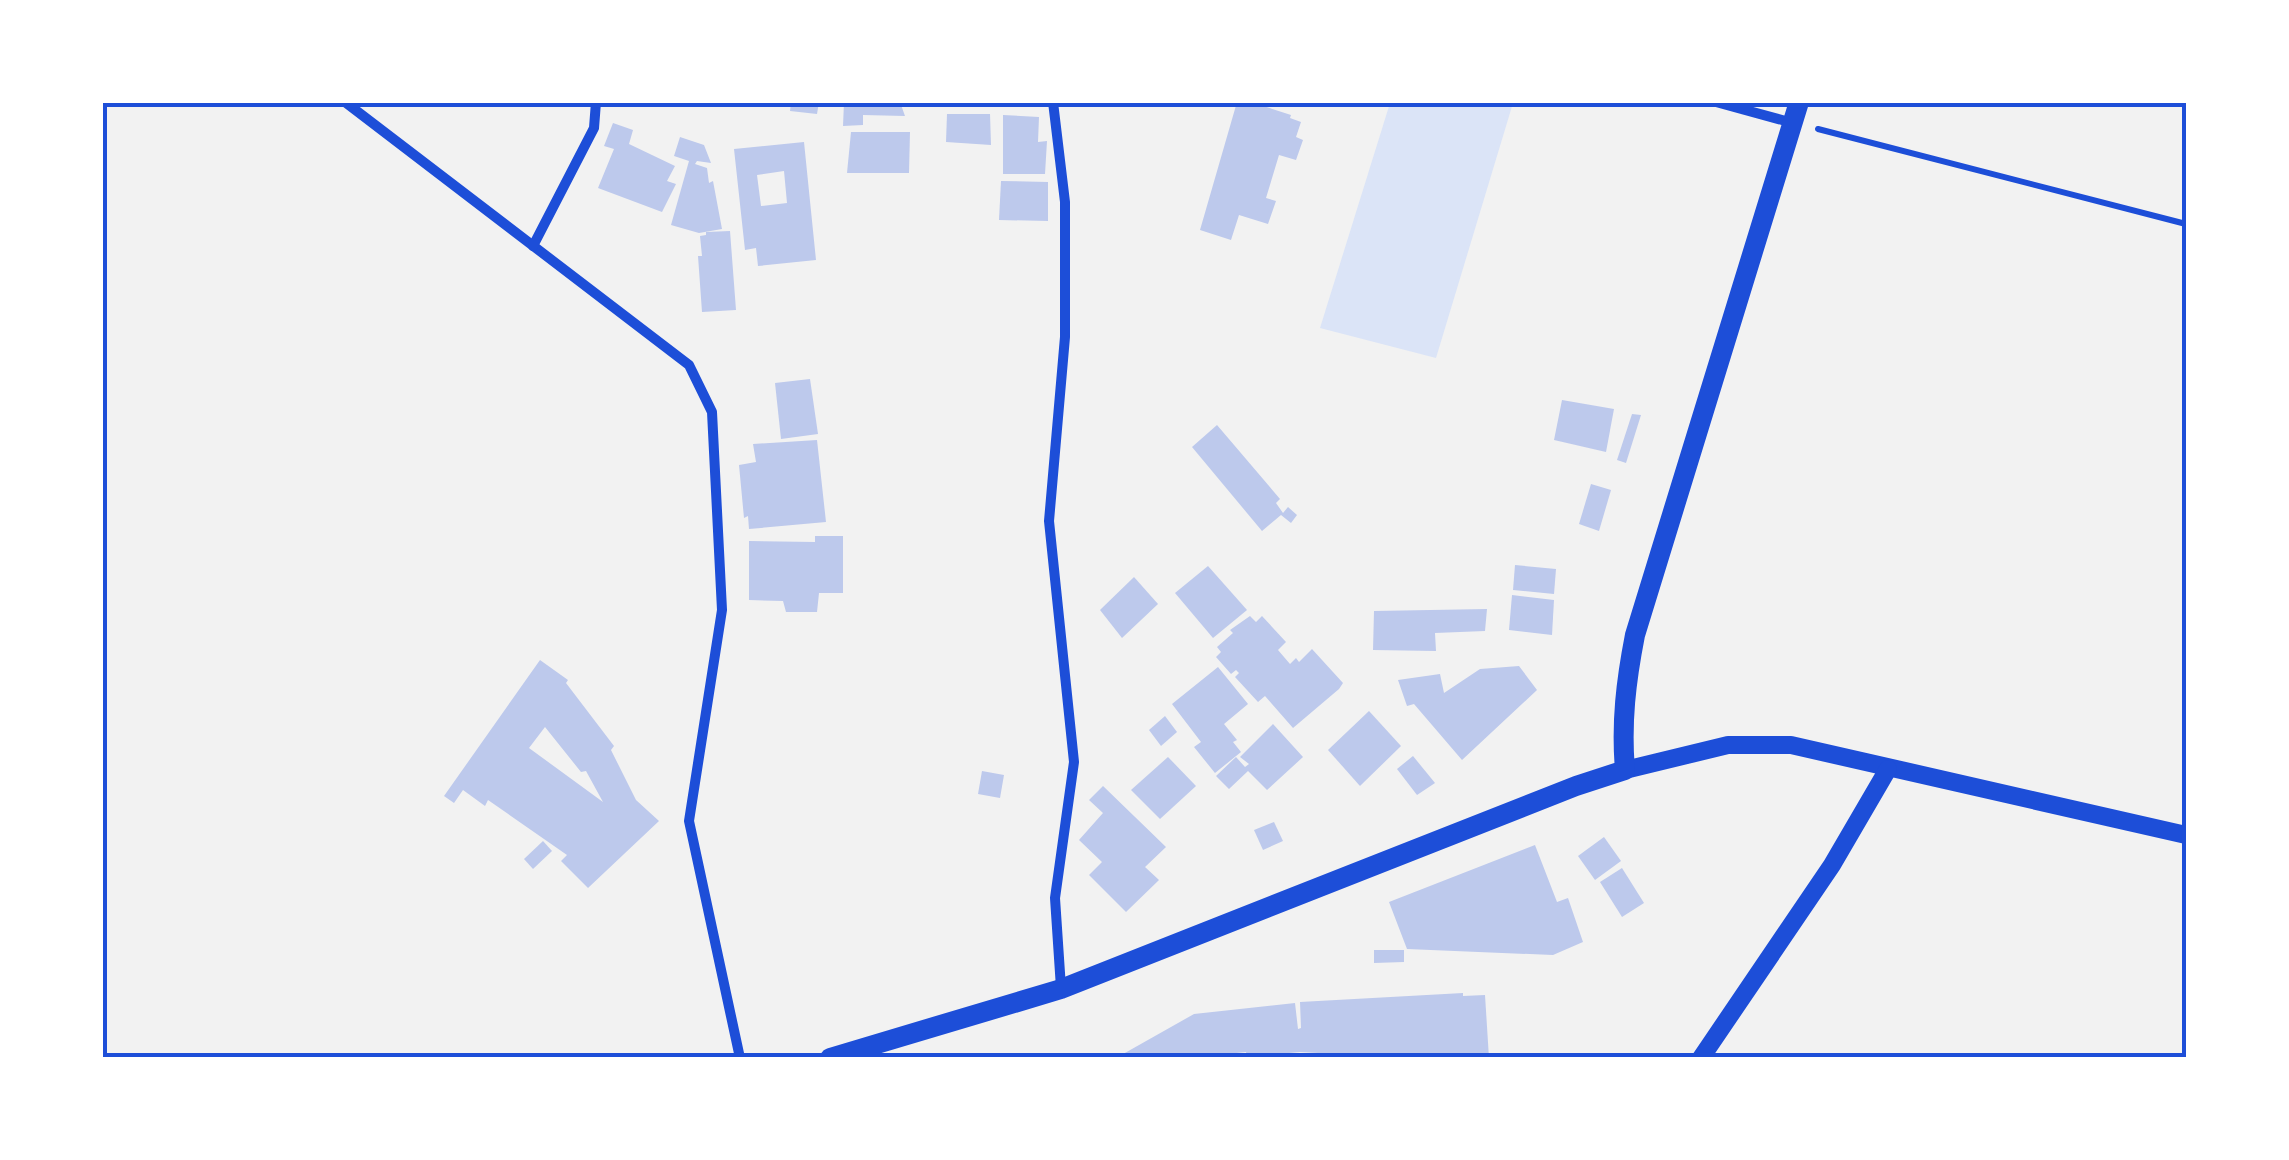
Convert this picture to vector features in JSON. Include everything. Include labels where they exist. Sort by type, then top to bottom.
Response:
[{"type":"main road","points":[[830,1058],[1061,989],[1625,770],[1621,731],[1635,635],[1796,113]]},
{"type":"street","points":[[345,102],[689,365],[712,412],[722,610],[690,820],[740,1058]]},
{"type":"street","points":[[534,246],[594,128],[596,102]]},
{"type":"street","points":[[1052,102],[1065,202],[1065,318],[1049,521],[1074,762],[1055,898],[1061,989]]},
{"type":"street","points":[[1716,102],[1796,113]]},
{"type":"street","points":[[1625,770],[1728,745],[1792,746],[2186,835]]},
{"type":"street","points":[[1700,1058],[1832,865],[1888,769]]},
{"type":"path","points":[[1796,113],[2186,224]]},
{"type":"shaded area","points":[[1390,103],[1513,103],[1436,358],[1320,328]]},
{"type":"building","points":[[791,102],[819,102],[817,114],[790,111]]},
{"type":"building","points":[[844,102],[900,102],[905,116],[863,115],[863,125],[843,126]]},
{"type":"building","points":[[1237,102],[1251,102],[1291,115],[1290,118],[1301,122],[1296,137],[1303,140],[1296,160],[1279,155],[1266,198],[1276,201],[1268,224],[1239,215],[1231,240],[1200,230]]},
{"type":"building","points":[[947,114],[990,114],[991,145],[946,142]]},
{"type":"building","points":[[1003,115],[1039,117],[1038,142],[1047,141],[1045,174],[1003,174]]},
{"type":"building","points":[[613,123],[633,130],[629,144],[675,166],[667,181],[676,184],[662,212],[598,188],[614,149],[604,146]]},
{"type":"building","points":[[851,132],[910,132],[909,173],[847,173]]},
{"type":"building","points":[[680,137],[704,145],[711,163],[695,164],[707,168],[709,183],[713,181],[722,229],[699,233],[671,225],[689,161],[674,156]]},
{"type":"building","points":[[804,142],[816,260],[758,266],[756,248],[745,250],[734,149]],"holes":[[[784,171],[787,203],[761,206],[757,175]]]},
{"type":"building","points":[[1001,181],[1048,182],[1048,221],[999,220]]},
{"type":"building","points":[[730,231],[736,310],[702,312],[700,236]]},
{"type":"building","points":[[810,379],[818,434],[781,439],[775,383]]},
{"type":"building","points":[[1562,400],[1614,409],[1606,452],[1554,440]]},
{"type":"building","points":[[1632,414],[1641,415],[1626,463],[1617,460]]},
{"type":"building","points":[[1217,425],[1280,499],[1276,503],[1283,513],[1288,507],[1297,515],[1291,523],[1281,515],[1262,531],[1192,447]]},
{"type":"building","points":[[817,440],[826,522],[749,529],[748,516],[744,518],[739,465],[756,462],[753,444]]},
{"type":"building","points":[[1591,484],[1611,490],[1599,531],[1579,524]]},
{"type":"building","points":[[815,536],[843,536],[843,593],[819,593],[817,612],[786,612],[783,601],[749,600],[749,541],[815,542]]},
{"type":"building","points":[[1515,565],[1556,569],[1554,594],[1513,590]]},
{"type":"building","points":[[1208,566],[1247,610],[1213,638],[1175,593]]},
{"type":"building","points":[[1134,577],[1158,604],[1122,638],[1100,610]]},
{"type":"building","points":[[1512,595],[1554,600],[1552,635],[1509,630]]},
{"type":"building","points":[[1487,609],[1485,631],[1435,633],[1436,651],[1373,650],[1374,611]]},
{"type":"building","points":[[1250,616],[1256,622],[1262,616],[1286,642],[1278,650],[1290,664],[1296,658],[1299,662],[1312,649],[1343,683],[1293,728],[1265,696],[1258,702],[1235,677],[1239,673],[1236,670],[1231,674],[1216,657],[1221,652],[1217,647],[1233,633],[1230,630]]},
{"type":"building","points":[[540,660],[568,680],[566,683],[614,746],[611,750],[636,800],[659,821],[588,888],[561,861],[567,855],[488,800],[485,806],[463,790],[454,803],[444,796]],"holes":[[[545,727],[581,772],[586,771],[603,802],[529,748]]]},
{"type":"building","points":[[1519,666],[1537,690],[1462,760],[1414,704],[1407,706],[1398,680],[1440,674],[1444,693],[1480,669]]},
{"type":"building","points":[[1218,667],[1248,704],[1224,724],[1241,752],[1215,773],[1194,747],[1201,742],[1172,704]]},
{"type":"building","points":[[1369,711],[1401,746],[1360,786],[1328,750]]},
{"type":"building","points":[[1165,716],[1177,732],[1161,746],[1149,730]]},
{"type":"building","points":[[1273,724],[1303,757],[1267,790],[1248,771],[1229,789],[1216,776],[1236,757],[1245,767],[1249,764],[1240,757]]},
{"type":"building","points":[[1413,756],[1435,783],[1417,795],[1397,769]]},
{"type":"building","points":[[1168,757],[1196,786],[1160,819],[1131,790]]},
{"type":"building","points":[[982,771],[1004,775],[1000,798],[978,794]]},
{"type":"building","points":[[1103,786],[1166,847],[1145,867],[1159,880],[1126,912],[1089,875],[1102,862],[1079,840],[1103,813],[1089,800]]},
{"type":"building","points":[[1274,822],[1283,841],[1263,850],[1254,830]]},
{"type":"building","points":[[1604,837],[1621,861],[1595,880],[1578,856]]},
{"type":"building","points":[[543,841],[552,851],[533,869],[524,859]]},
{"type":"building","points":[[1535,845],[1557,902],[1568,898],[1583,942],[1553,955],[1407,949],[1389,902]]},
{"type":"building","points":[[1622,868],[1644,903],[1622,917],[1600,882]]},
{"type":"building","points":[[1374,950],[1404,950],[1404,962],[1374,963]]},
{"type":"building","points":[[1485,995],[1489,1058],[1319,1058],[1318,1053],[1300,1052],[1247,1057],[1246,1052],[1227,1054],[1226,1058],[1116,1058],[1194,1014],[1295,1003],[1298,1029],[1300,1002]]}]
